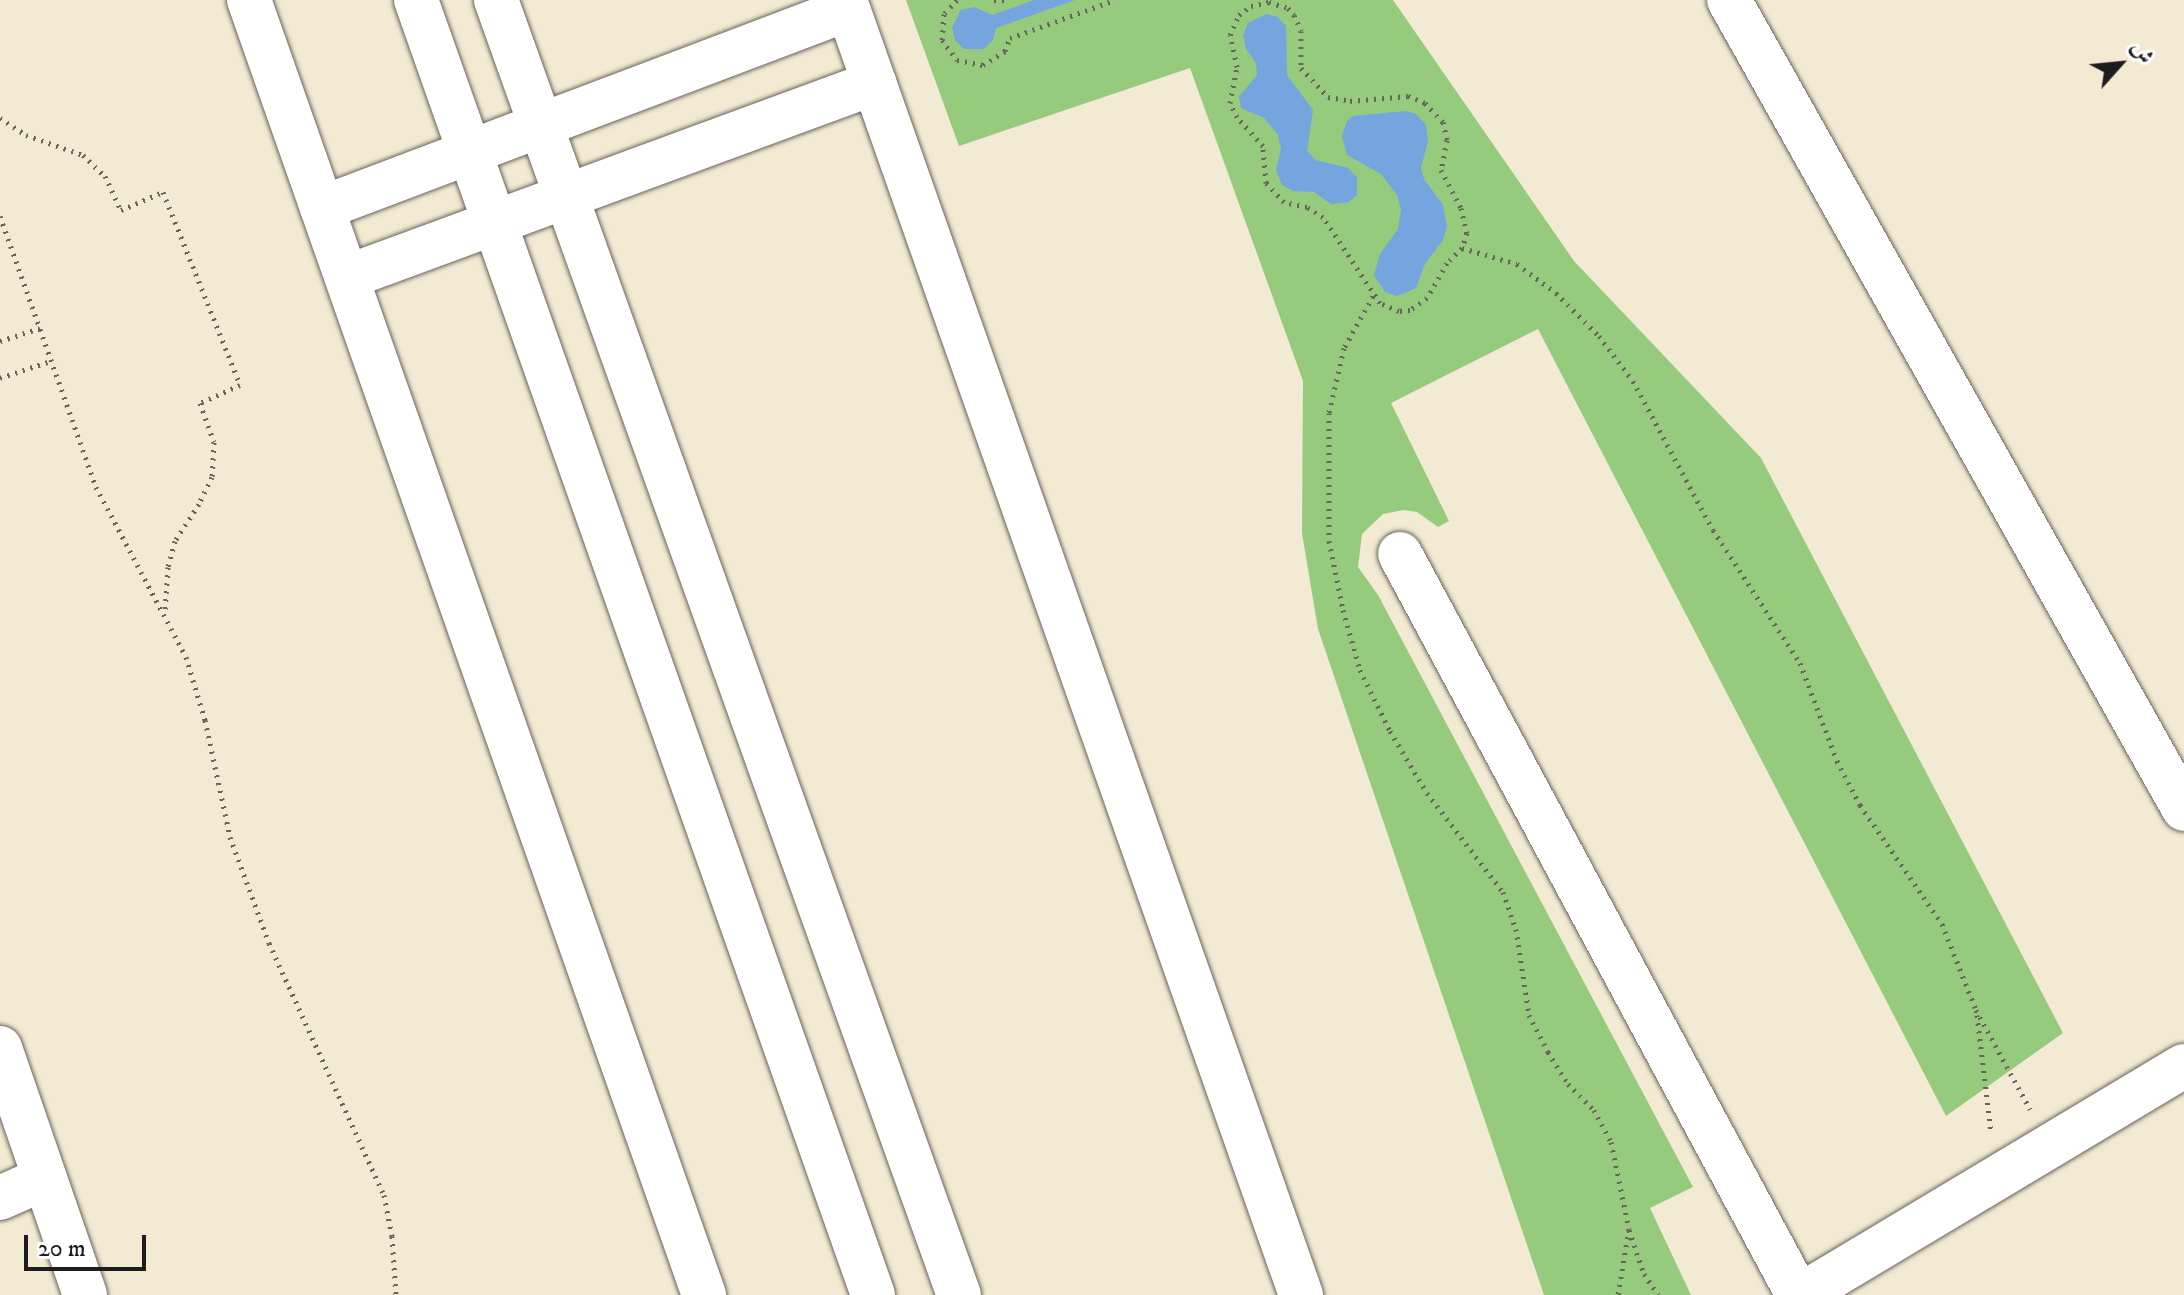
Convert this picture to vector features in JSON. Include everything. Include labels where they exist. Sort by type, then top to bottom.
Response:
[{"type":"street","points":[[249,0],[704,1295]]},
{"type":"street","points":[[416,0],[873,1295]]},
{"type":"street","points":[[496,0],[959,1295]]},
{"type":"street","points":[[1734,2],[2184,809]]},
{"type":"street","points":[[322,208],[846,4],[1301,1295]]},
{"type":"street","points":[[347,277],[874,83]]},
{"type":"street","points":[[1400,554],[1799,1295],[2184,1066]]},
{"type":"street","points":[[0,1048],[85,1295]]},
{"type":"street","points":[[0,1198],[45,1178]]},
{"type":"path","points":[[957,0],[944,14],[942,40],[957,60],[983,65],[1005,51],[1010,38],[1115,0]]},
{"type":"path","points":[[994,0],[1005,0]]},
{"type":"path","points":[[1268,1],[1288,8],[1301,31],[1301,68],[1328,97],[1350,101],[1408,96],[1425,103],[1438,116],[1446,131],[1441,170],[1466,220],[1467,233],[1462,248],[1447,263],[1421,305],[1399,311],[1373,296],[1323,217],[1314,209],[1284,202],[1271,192],[1264,176],[1263,146],[1233,112],[1230,95],[1237,67],[1231,28],[1244,10],[1268,1]]},
{"type":"path","points":[[0,118],[26,135],[83,155],[105,176],[121,210],[163,192],[240,385],[200,403],[214,442],[212,477],[175,541],[168,567],[165,613]]},
{"type":"path","points":[[0,216],[96,487],[186,657],[205,720],[230,837],[263,929],[294,1004],[365,1146],[384,1195],[392,1236],[396,1295]]},
{"type":"path","points":[[1462,248],[1517,264],[1556,293],[1599,336],[1633,381],[1713,530],[1800,663],[1837,761],[1860,805],[1942,924],[1976,1010],[2051,1147]]},
{"type":"path","points":[[1373,296],[1344,348],[1329,413],[1329,541],[1343,610],[1360,670],[1390,731],[1427,793],[1503,892],[1516,929],[1529,1015],[1568,1084],[1594,1110],[1611,1142],[1629,1229],[1644,1274],[1658,1295]]},
{"type":"path","points":[[0,341],[40,328]]},
{"type":"path","points":[[0,378],[51,361]]},
{"type":"path","points":[[1976,1010],[1997,1180]]},
{"type":"path","points":[[1618,1295],[1629,1229]]},
{"type":"green space","points":[[906,0],[1393,0],[1574,261],[1761,458],[2063,1033],[1946,1116],[1538,329],[1391,403],[1449,521],[1438,527],[1417,512],[1404,510],[1383,514],[1362,534],[1358,567],[1378,595],[1693,1187],[1650,1208],[1691,1295],[1544,1295],[1318,629],[1302,533],[1303,381],[1190,68],[959,146]]},
{"type":"water","points":[[1034,0],[1075,0],[996,28],[993,40],[984,49],[964,49],[955,40],[952,27],[961,10],[974,7],[992,15]]},
{"type":"water","points":[[1266,14],[1278,17],[1286,26],[1287,75],[1313,110],[1307,151],[1316,160],[1348,168],[1357,177],[1357,195],[1349,202],[1331,204],[1314,192],[1293,191],[1282,185],[1276,170],[1281,149],[1278,135],[1264,118],[1241,108],[1239,97],[1257,75],[1256,63],[1246,49],[1243,35],[1248,23]]},
{"type":"water","points":[[1405,111],[1416,114],[1426,125],[1428,141],[1421,168],[1424,179],[1443,205],[1447,227],[1443,240],[1425,264],[1416,288],[1397,296],[1385,292],[1374,275],[1380,254],[1398,229],[1401,210],[1397,195],[1381,174],[1347,155],[1342,136],[1347,121],[1353,116]]}]
